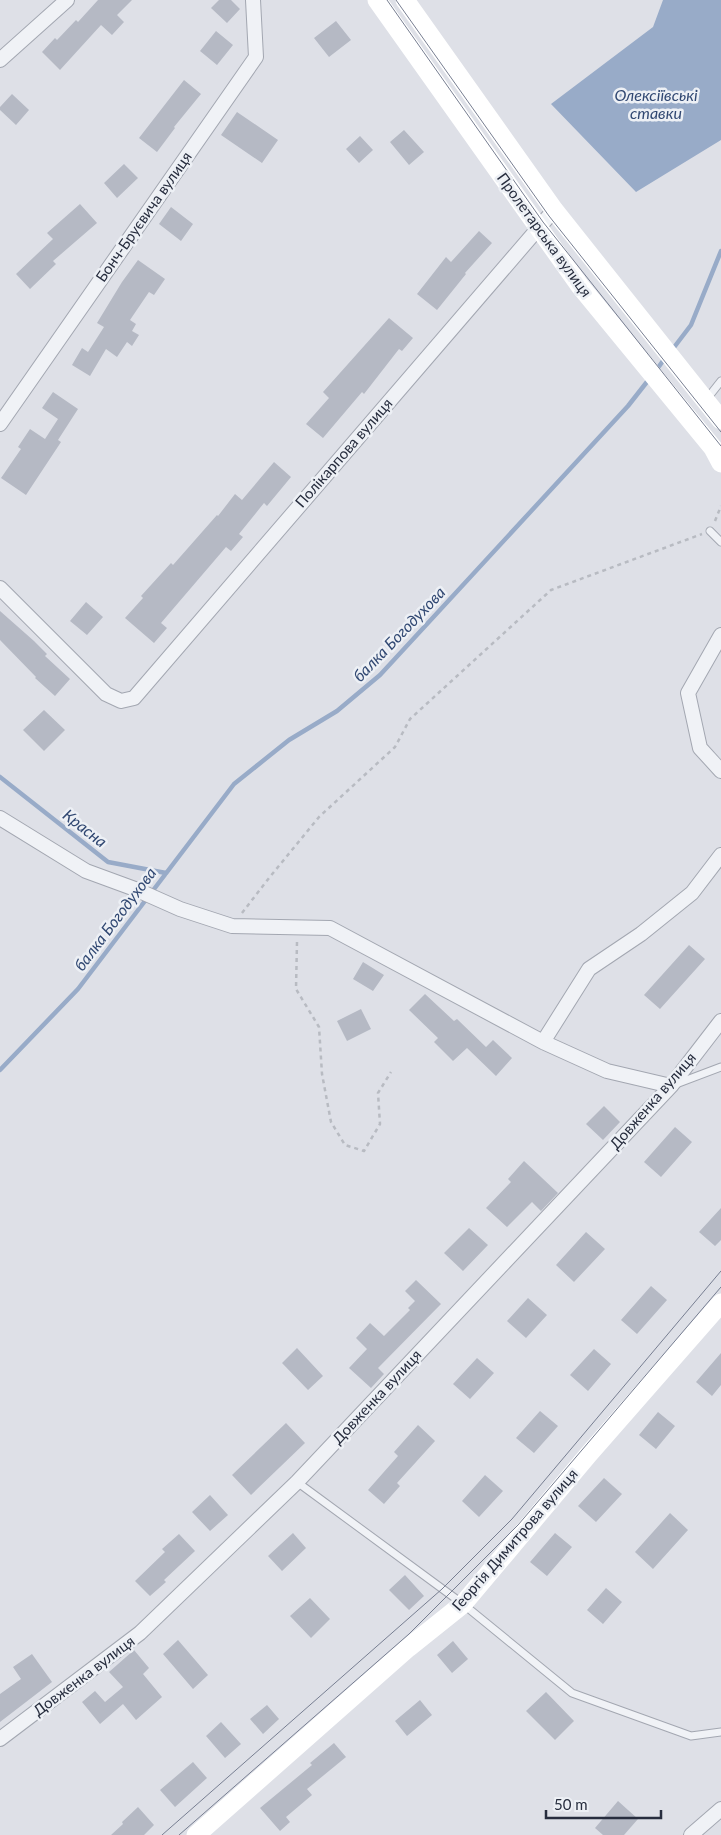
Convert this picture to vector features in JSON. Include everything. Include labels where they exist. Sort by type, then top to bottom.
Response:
[{"type":"main road","name":"Пролетарська вулиця","points":[[377,0],[580,286],[713,448],[721,462]]},
{"type":"main road","name":"Пролетарська вулиця","points":[[405,0],[554,210],[721,420]]},
{"type":"main road","name":"Георгія Димитрова вулиця","points":[[196,1835],[408,1648],[463,1604],[588,1455],[721,1303]]},
{"type":"street","points":[[0,60],[67,0]]},
{"type":"street","name":"Бонч-Бруєвича вулиця","points":[[0,424],[256,57],[253,0]]},
{"type":"street","name":"Полікарпова вулиця","points":[[0,588],[106,694],[121,701],[134,698],[554,210]]},
{"type":"street","points":[[721,635],[688,693],[700,748],[721,771]]},
{"type":"street","points":[[0,818],[86,871],[135,889],[180,909],[232,926],[330,928],[543,1042],[608,1071],[671,1086]]},
{"type":"street","points":[[543,1042],[589,969],[641,934],[692,893],[721,855]]},
{"type":"street","name":"Довженка вулиця","points":[[0,1739],[140,1633],[296,1482],[671,1086],[721,1021]]},
{"type":"street","points":[[691,1835],[721,1809]]},
{"type":"lane","points":[[705,400],[721,381]]},
{"type":"lane","points":[[710,531],[721,542]]},
{"type":"lane","points":[[671,1086],[721,1067]]},
{"type":"lane","points":[[296,1482],[463,1604],[572,1694],[691,1736],[721,1732]]},
{"type":"path","points":[[232,926],[319,817],[395,747],[410,719],[551,590],[710,531],[721,506]]},
{"type":"path","points":[[297,928],[296,990],[319,1027],[322,1074],[331,1122],[345,1146],[364,1151],[380,1124],[378,1093],[391,1072]]},
{"type":"water","name":"Олексіївські ставки","points":[[663,0],[721,0],[721,140],[636,192],[551,104],[653,27]]},
{"type":"building","points":[[98,0],[132,0],[117,15],[124,22],[112,35],[101,25],[60,70],[42,52],[55,38],[57,40],[76,20],[78,22]]},
{"type":"building","points":[[219,0],[231,0],[240,9],[227,23],[211,8]]},
{"type":"building","points":[[336,21],[351,40],[329,57],[314,38]]},
{"type":"building","points":[[216,31],[233,45],[217,65],[200,51]]},
{"type":"building","points":[[184,80],[201,94],[174,127],[157,152],[139,138]]},
{"type":"building","points":[[12,94],[29,110],[16,125],[0,110],[0,107]]},
{"type":"building","points":[[237,112],[278,140],[262,163],[221,135]]},
{"type":"building","points":[[404,130],[424,152],[409,165],[390,142]]},
{"type":"building","points":[[360,136],[373,150],[359,163],[346,149]]},
{"type":"building","points":[[124,164],[138,178],[117,198],[104,183]]},
{"type":"building","points":[[80,204],[97,223],[53,261],[56,264],[30,289],[16,274],[53,239],[47,233]]},
{"type":"building","points":[[171,207],[193,224],[181,241],[159,224]]},
{"type":"building","points":[[479,231],[492,243],[465,273],[437,310],[417,294],[446,257],[451,262]]},
{"type":"building","points":[[138,260],[165,279],[154,295],[149,292],[130,320],[136,324],[132,331],[139,335],[132,346],[127,342],[117,357],[106,349],[90,376],[72,365],[82,348],[88,352],[104,327],[97,323]]},
{"type":"building","points":[[389,318],[413,338],[402,351],[399,349],[364,394],[362,392],[323,438],[306,424],[329,398],[323,392]]},
{"type":"building","points":[[53,392],[78,409],[58,440],[61,442],[26,495],[1,478],[21,449],[18,447],[30,429],[45,439],[58,419],[42,408]]},
{"type":"building","points":[[274,462],[291,477],[267,506],[264,503],[239,534],[243,537],[231,551],[226,547],[161,623],[167,628],[154,643],[125,618],[143,598],[141,596],[171,563],[173,565],[218,516],[235,494],[242,500]]},
{"type":"building","points":[[86,602],[103,617],[87,635],[70,621]]},
{"type":"building","points":[[0,611],[34,641],[47,654],[45,656],[70,679],[55,696],[35,678],[0,640]]},
{"type":"building","points":[[44,710],[65,730],[44,751],[23,730]]},
{"type":"building","points":[[689,945],[705,959],[660,1009],[644,995]]},
{"type":"building","points":[[363,962],[384,975],[373,991],[353,979]]},
{"type":"building","points":[[425,994],[454,1021],[457,1019],[486,1047],[493,1040],[512,1058],[496,1076],[467,1048],[453,1061],[434,1042],[438,1038],[409,1010]]},
{"type":"building","points":[[361,1009],[371,1029],[347,1041],[337,1021]]},
{"type":"building","points":[[604,1106],[620,1122],[603,1140],[586,1124]]},
{"type":"building","points":[[675,1127],[692,1142],[661,1177],[644,1162]]},
{"type":"building","points":[[524,1161],[558,1193],[541,1211],[532,1202],[507,1227],[486,1208],[511,1182],[508,1179]]},
{"type":"building","points":[[721,1208],[721,1240],[715,1246],[699,1232]]},
{"type":"building","points":[[469,1228],[488,1245],[463,1271],[444,1253]]},
{"type":"building","points":[[586,1232],[605,1249],[574,1282],[556,1265]]},
{"type":"building","points":[[416,1280],[441,1304],[378,1368],[384,1374],[371,1388],[349,1368],[367,1349],[356,1338],[370,1323],[384,1336],[410,1310],[408,1308],[415,1301],[405,1291]]},
{"type":"building","points":[[651,1286],[667,1300],[637,1334],[621,1320]]},
{"type":"building","points":[[528,1298],[547,1315],[526,1338],[507,1321]]},
{"type":"building","points":[[297,1348],[323,1376],[308,1390],[282,1363]]},
{"type":"building","points":[[594,1349],[611,1364],[588,1391],[570,1375]]},
{"type":"building","points":[[721,1353],[721,1385],[712,1396],[696,1382]]},
{"type":"building","points":[[477,1358],[494,1373],[470,1399],[453,1384]]},
{"type":"building","points":[[540,1411],[558,1426],[534,1453],[516,1438]]},
{"type":"building","points":[[658,1412],[675,1426],[656,1449],[639,1435]]},
{"type":"building","points":[[286,1423],[305,1443],[251,1495],[232,1475]]},
{"type":"building","points":[[418,1425],[435,1441],[397,1483],[400,1486],[384,1504],[368,1490],[398,1456],[394,1452]]},
{"type":"building","points":[[485,1475],[503,1491],[479,1517],[462,1501]]},
{"type":"building","points":[[604,1478],[622,1494],[596,1522],[578,1506]]},
{"type":"building","points":[[210,1495],[228,1515],[210,1531],[192,1512]]},
{"type":"building","points":[[670,1513],[688,1530],[653,1569],[635,1552]]},
{"type":"building","points":[[293,1533],[306,1548],[282,1571],[268,1556]]},
{"type":"building","points":[[555,1533],[572,1547],[547,1576],[530,1562]]},
{"type":"building","points":[[179,1534],[195,1551],[150,1596],[135,1581],[165,1552],[162,1549]]},
{"type":"building","points":[[405,1575],[424,1596],[409,1610],[389,1590]]},
{"type":"building","points":[[606,1588],[622,1602],[603,1624],[587,1610]]},
{"type":"building","points":[[310,1598],[330,1619],[311,1638],[290,1616]]},
{"type":"building","points":[[178,1640],[208,1675],[193,1689],[163,1654]]},
{"type":"building","points":[[453,1641],[468,1659],[452,1673],[437,1655]]},
{"type":"building","points":[[134,1650],[149,1668],[143,1674],[162,1697],[136,1720],[123,1704],[100,1724],[82,1702],[95,1691],[105,1702],[123,1687],[109,1672]]},
{"type":"building","points":[[32,1654],[52,1682],[0,1722],[0,1694],[21,1679],[13,1667]]},
{"type":"building","points":[[546,1692],[574,1721],[555,1740],[526,1711]]},
{"type":"building","points":[[420,1700],[432,1715],[407,1736],[395,1721]]},
{"type":"building","points":[[267,1705],[279,1719],[263,1734],[250,1719]]},
{"type":"building","points":[[221,1722],[241,1744],[225,1758],[206,1736]]},
{"type":"building","points":[[334,1743],[346,1757],[307,1789],[312,1795],[286,1817],[290,1822],[280,1831],[260,1808],[312,1765],[310,1763]]},
{"type":"building","points":[[193,1762],[207,1778],[175,1807],[160,1790]]},
{"type":"building","points":[[618,1801],[638,1819],[624,1835],[603,1835],[595,1828]]},
{"type":"building","points":[[138,1807],[154,1825],[144,1835],[111,1835],[123,1824],[122,1822]]},
{"type":"waterway","name":"балка Богодухова","points":[[672,350],[691,325],[721,251]]},
{"type":"waterway","name":"балка Богодухова","points":[[655,372],[665,358]]},
{"type":"waterway","name":"балка Богодухова","points":[[0,1070],[78,989],[234,784],[289,740],[337,711],[380,675],[628,406],[650,378]]},
{"type":"waterway","name":"Красна","points":[[0,777],[108,862],[166,873]]},
{"type":"tram line","points":[[387,0],[543,222],[721,446]]},
{"type":"tram line","points":[[396,0],[549,216],[721,432]]},
{"type":"tram line","points":[[162,1835],[442,1589],[512,1519],[721,1271]]},
{"type":"tram line","points":[[179,1835],[409,1634],[518,1525],[721,1287]]}]
